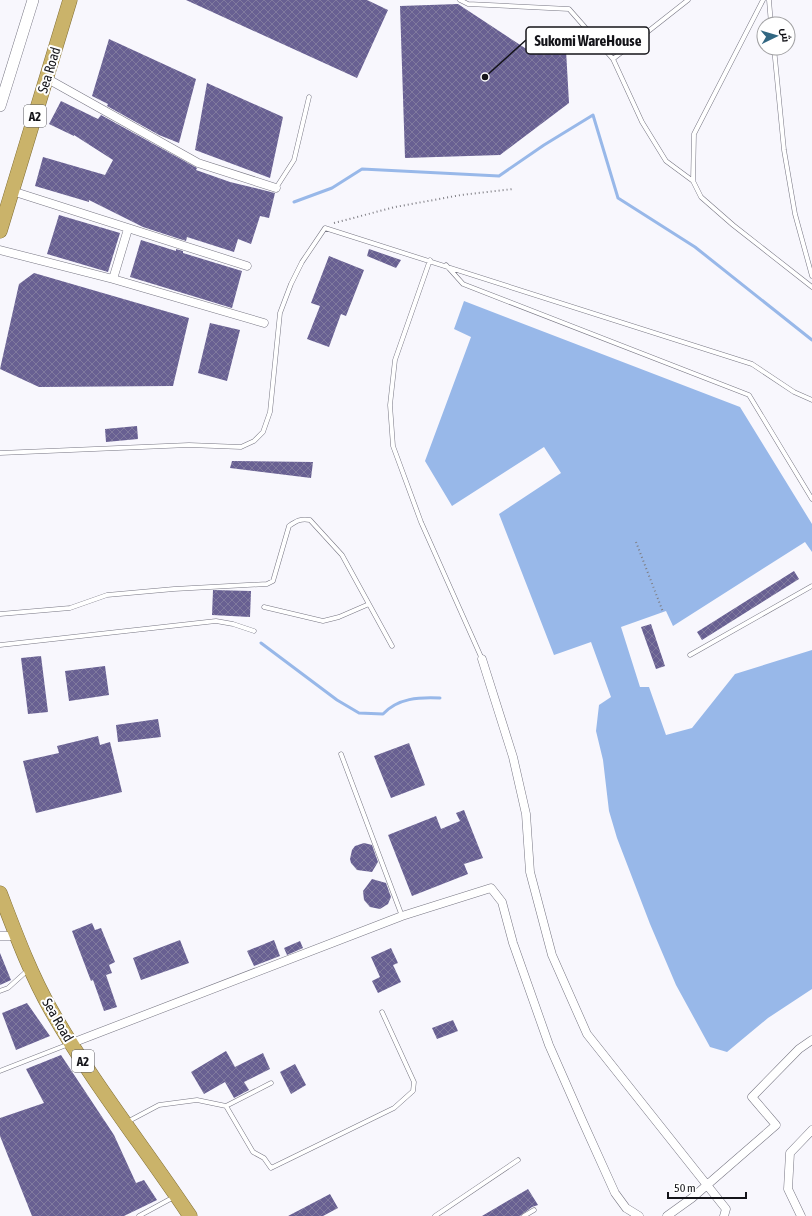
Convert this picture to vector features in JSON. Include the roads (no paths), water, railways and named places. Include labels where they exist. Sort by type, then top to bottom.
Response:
[{"type":"highway","name":"Sea Road","points":[[0,231],[70,0]]},
{"type":"highway","name":"Sea Road","points":[[0,892],[30,968],[50,1009],[125,1123],[190,1216]]},
{"type":"street","points":[[0,106],[33,0]]},
{"type":"street","points":[[46,78],[198,163],[276,188]]},
{"type":"street","points":[[12,190],[128,229],[247,266]]},
{"type":"street","points":[[113,279],[128,229]]},
{"type":"street","points":[[0,250],[113,279],[264,323]]},
{"type":"street","points":[[482,658],[515,764],[526,814],[530,872],[552,955],[587,1034],[726,1209],[724,1216]]},
{"type":"street","points":[[72,1043],[402,916],[491,888],[502,902],[513,943],[549,1045],[582,1120],[615,1193],[626,1208],[639,1216]]},
{"type":"street","points":[[0,936],[18,936]]},
{"type":"street","points":[[668,1216],[707,1185],[776,1125],[752,1097],[799,1049],[812,1040]]},
{"type":"street","points":[[801,1216],[788,1189],[790,1153],[812,1130]]},
{"type":"lane","points":[[460,0],[468,4],[569,9],[613,59],[642,122],[666,161],[693,181],[701,197],[812,287]]},
{"type":"lane","points":[[613,59],[688,0]]},
{"type":"lane","points":[[693,181],[694,134],[763,0]]},
{"type":"lane","points":[[769,0],[770,16]]},
{"type":"lane","points":[[775,56],[784,150],[794,207],[812,276]]},
{"type":"lane","points":[[276,188],[294,160],[309,97]]},
{"type":"lane","points":[[0,453],[189,445],[241,447],[254,441],[263,432],[270,412],[280,313],[291,284],[302,262],[325,228],[446,265],[752,364],[794,392],[812,400]]},
{"type":"lane","points":[[430,260],[395,360],[390,405],[393,446],[421,522],[482,658]]},
{"type":"lane","points":[[446,265],[463,284],[749,395],[812,499]]},
{"type":"lane","points":[[0,614],[70,608],[107,596],[174,589],[267,584],[273,581],[289,526],[296,521],[303,519],[310,520],[342,555],[392,646]]},
{"type":"lane","points":[[690,655],[812,586]]},
{"type":"lane","points":[[264,607],[323,620],[339,617],[369,604]]},
{"type":"lane","points":[[0,645],[216,621],[233,624],[254,631]]},
{"type":"lane","points":[[341,754],[402,916]]},
{"type":"lane","points":[[0,991],[8,988],[30,968]]},
{"type":"lane","points":[[226,1106],[253,1152],[264,1158],[272,1168],[394,1108],[412,1091],[414,1082],[382,1012]]},
{"type":"lane","points":[[0,1071],[72,1043]]},
{"type":"lane","points":[[125,1123],[159,1105],[197,1100],[226,1106],[271,1083]]},
{"type":"lane","points":[[435,1216],[518,1160]]},
{"type":"lane","points":[[139,1216],[176,1196]]},
{"type":"lane","points":[[524,1216],[534,1210]]},
{"type":"water","points":[[464,301],[740,407],[812,524],[812,552],[805,542],[673,626],[666,611],[621,627],[640,687],[649,687],[666,735],[692,728],[735,674],[812,650],[812,989],[768,1018],[727,1052],[710,1047],[676,985],[650,924],[617,838],[609,811],[603,760],[596,731],[599,705],[611,697],[591,642],[554,655],[499,514],[561,473],[544,447],[452,506],[425,461],[471,337],[454,329]]},
{"type":"waterway","points":[[294,202],[332,188],[362,169],[499,176],[544,145],[593,115],[618,198],[695,247],[812,340]]},
{"type":"waterway","points":[[261,643],[337,700],[359,713],[383,714],[395,705],[409,700],[417,698],[440,698]]},
{"type":"place","name":"Sukomi WareHouse","points":[[485,77]]}]
